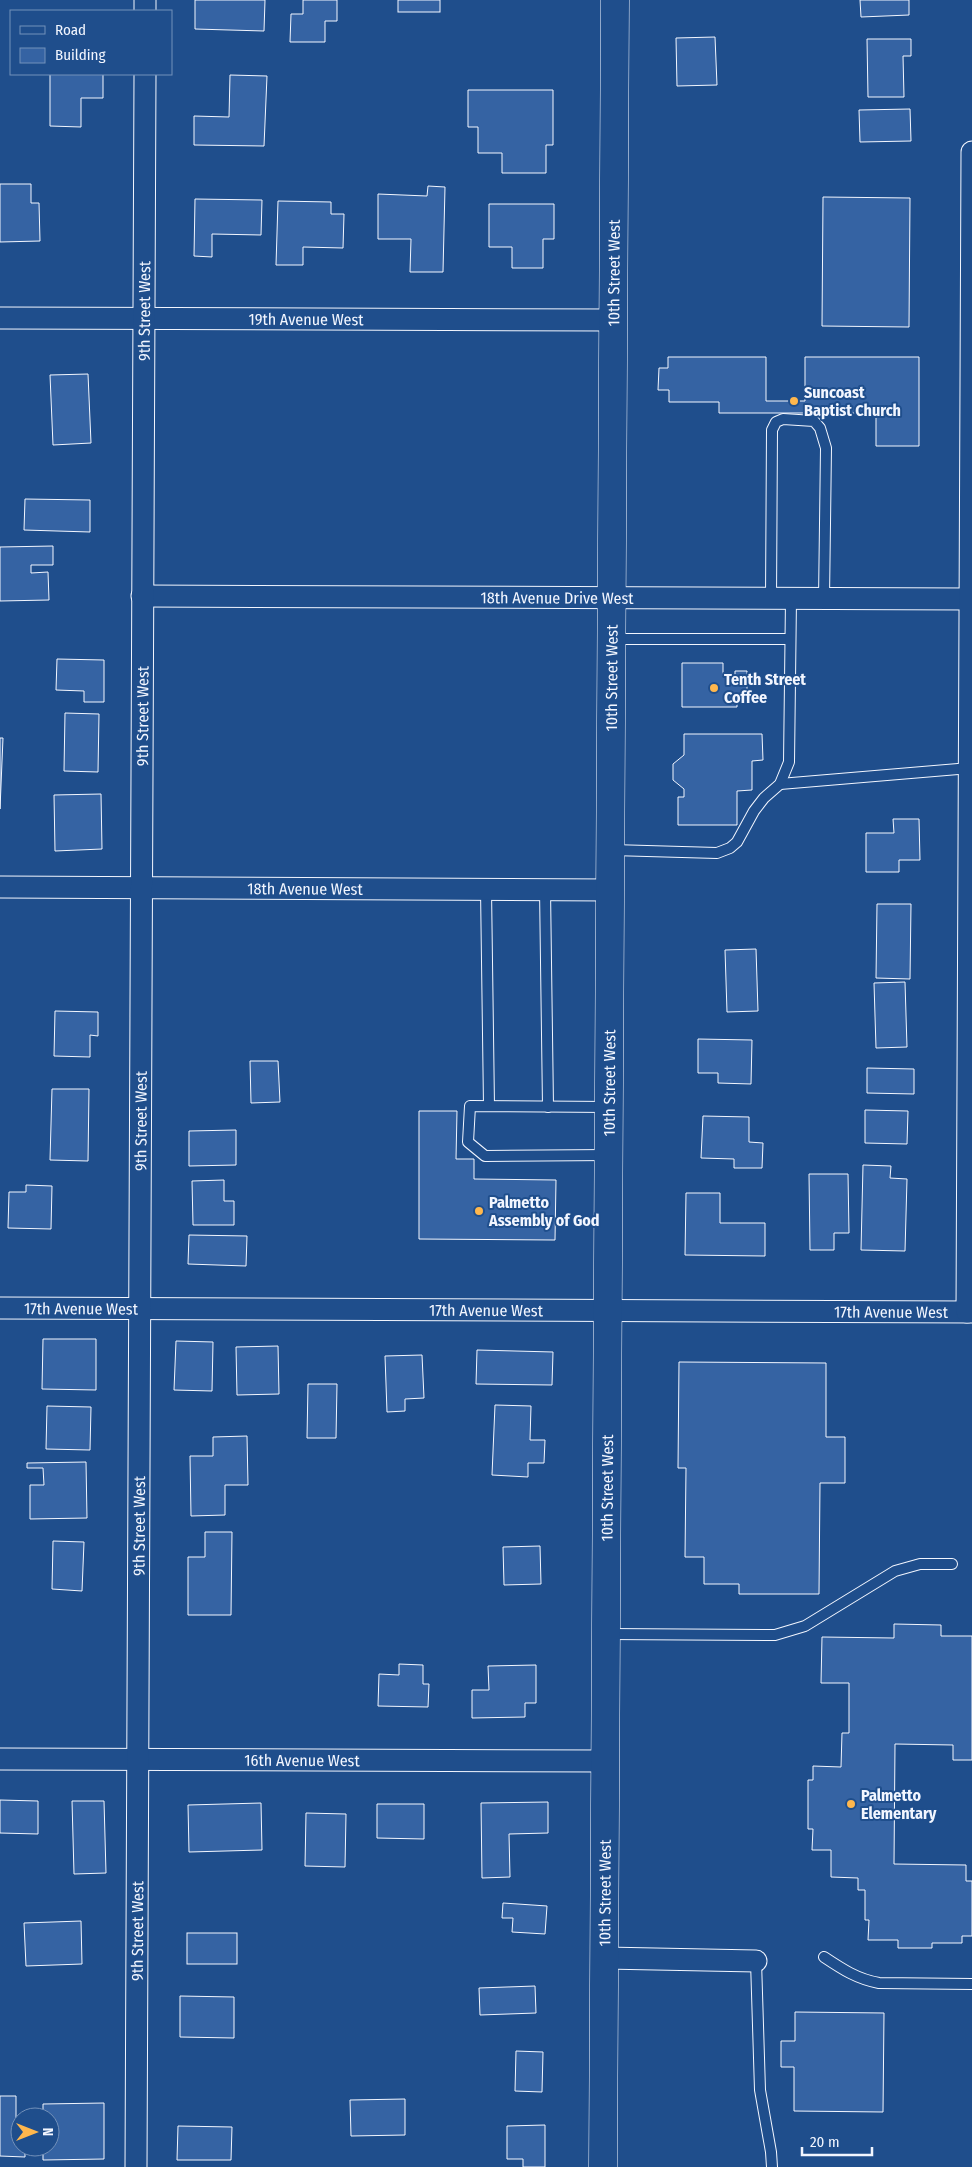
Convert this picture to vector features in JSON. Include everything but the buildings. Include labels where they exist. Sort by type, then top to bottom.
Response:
[{"type":"street","name":"10th Street West","points":[[603,2167],[612,850],[615,0]]},
{"type":"street","name":"9th Street West","points":[[136,2167],[145,75]]},
{"type":"street","points":[[970,1312],[972,152]]},
{"type":"street","name":"19th Avenue West","points":[[0,318],[613,320]]},
{"type":"street","name":"18th Avenue Drive West","points":[[142,596],[971,599]]},
{"type":"street","name":"18th Avenue West","points":[[0,887],[611,890]]},
{"type":"street","name":"17th Avenue West","points":[[0,1308],[970,1312]]},
{"type":"street","name":"16th Avenue West","points":[[0,1759],[605,1761]]},
{"type":"street","points":[[605,1958],[756,1961]]},
{"type":"lane","points":[[612,850],[717,853],[730,848],[737,842],[754,811],[764,798],[780,784],[789,762],[790,639],[781,599],[772,430],[776,422],[783,419],[814,421],[820,428],[826,448],[824,599]]},
{"type":"lane","points":[[612,639],[790,639]]},
{"type":"lane","points":[[780,784],[970,768]]},
{"type":"lane","points":[[486,889],[489,1106]]},
{"type":"lane","points":[[545,890],[548,1107]]},
{"type":"lane","points":[[610,1107],[470,1106],[468,1142],[485,1156],[610,1155]]},
{"type":"lane","points":[[606,1634],[775,1635],[805,1626],[895,1571],[920,1564],[952,1564]]},
{"type":"lane","points":[[824,1957],[858,1978],[879,1983],[972,1984]]},
{"type":"lane","points":[[756,1961],[760,2090],[772,2167]]},
{"type":"place","name":"Suncoast Baptist Church","points":[[794,401]]},
{"type":"place","name":"Tenth Street Coffee","points":[[714,688]]},
{"type":"place","name":"Palmetto Assembly of God","points":[[479,1211]]},
{"type":"place","name":"Palmetto Elementary","points":[[851,1804]]}]
